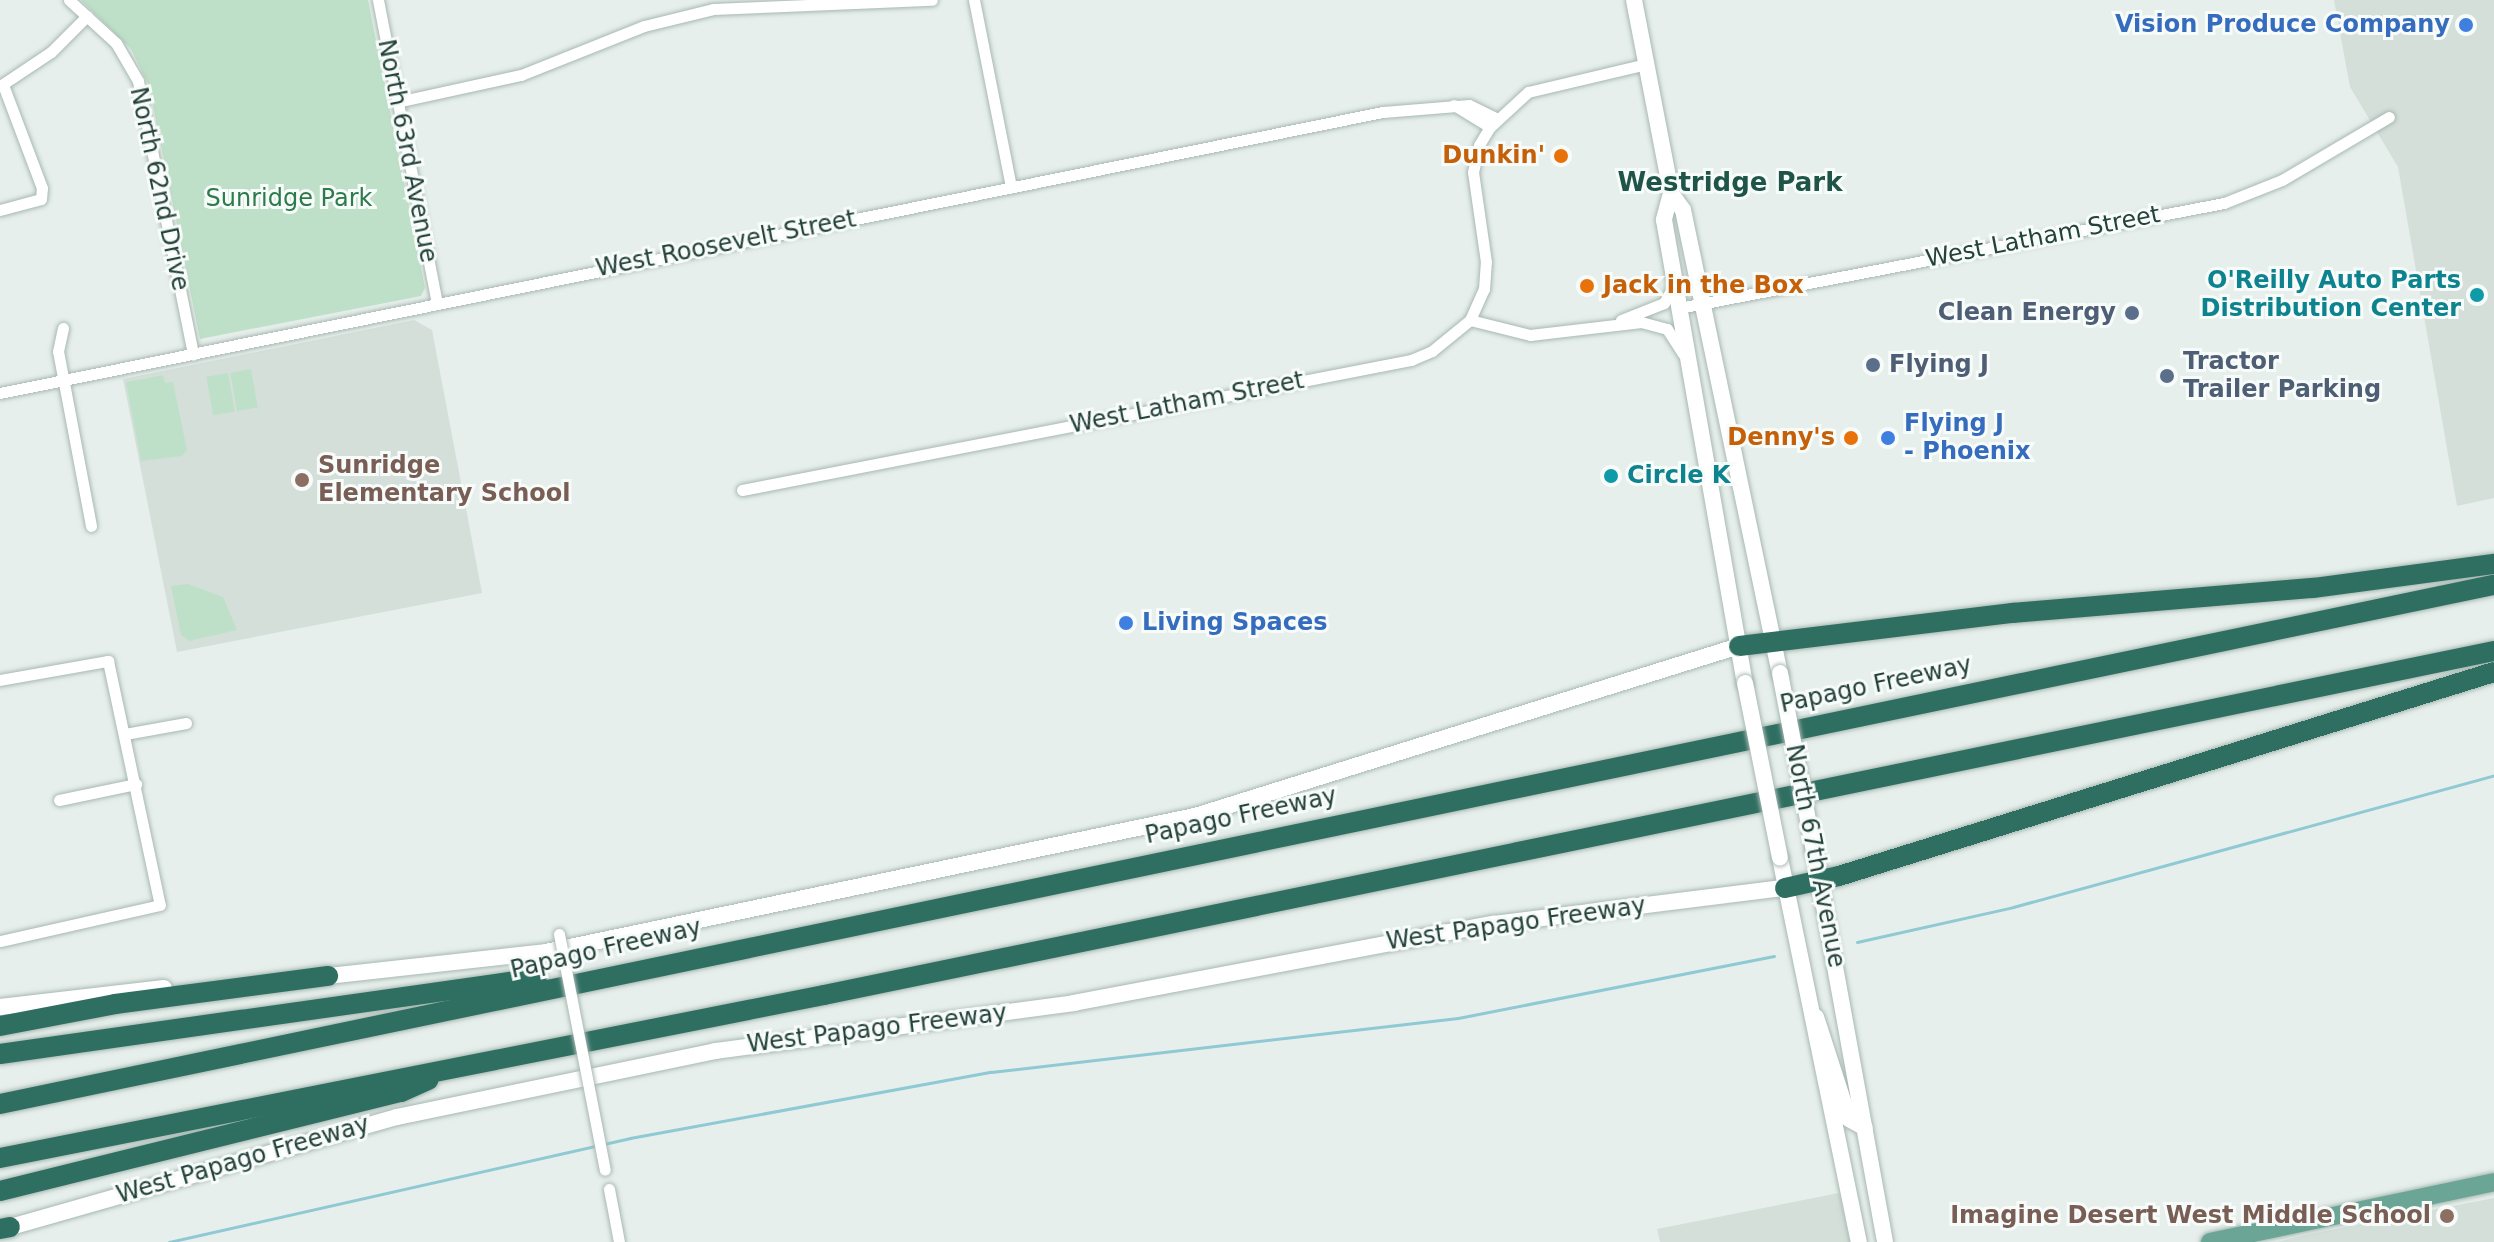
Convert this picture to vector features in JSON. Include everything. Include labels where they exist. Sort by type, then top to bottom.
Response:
[{"type":"highway","points":[[1739,646],[2013,613],[2237,597],[2494,564]]},
{"type":"highway","name":"Papago Freeway","points":[[0,1104],[676,959],[2494,585]]},
{"type":"highway","points":[[0,1158],[2494,651]]},
{"type":"highway","points":[[1776,889],[1819,881],[2494,672]]},
{"type":"highway","points":[[0,1054],[676,959]]},
{"type":"highway","points":[[0,1026],[115,1004],[328,976]]},
{"type":"highway","points":[[0,1191],[401,1092],[465,1065]]},
{"type":"main road","name":"North 67th Avenue","points":[[1634,0],[1671,193],[1683,210],[1780,673],[1841,990],[1885,1242]]},
{"type":"main road","name":"North 67th Avenue","points":[[1671,193],[1664,220],[1745,683],[1780,858],[1776,889],[1793,932],[1859,1242]]},
{"type":"main road","points":[[0,1007],[546,952],[1195,816],[1739,646]]},
{"type":"main road","name":"West Papago Freeway","points":[[3,1228],[397,1117],[702,1054],[1074,1003],[1494,924],[1776,889]]},
{"type":"main road","points":[[1806,998],[1827,1038],[1849,1119],[1865,1128]]},
{"type":"main road","points":[[2210,1242],[2494,1182]]},
{"type":"street","name":"North 62nd Drive","points":[[69,0],[121,50],[142,92],[193,355]]},
{"type":"street","name":"North 63rd Avenue","points":[[378,0],[437,303]]},
{"type":"street","points":[[397,102],[521,75],[644,26],[713,9],[932,0]]},
{"type":"street","points":[[974,0],[1011,187]]},
{"type":"street","points":[[0,210],[41,199],[36,162],[1,86],[51,52],[87,16]]},
{"type":"street","points":[[1646,64],[1543,86],[1493,122],[1479,145],[1473,172],[1486,262],[1484,289],[1470,320],[1498,331],[1530,335],[1621,321],[1664,303],[1675,283]]},
{"type":"street","name":"West Roosevelt Street","points":[[0,393],[423,310],[437,303],[1383,112],[1469,105],[1493,122]]},
{"type":"street","name":"West Latham Street","points":[[1679,308],[2224,203],[2282,180],[2389,117]]},
{"type":"street","name":"West Latham Street","points":[[742,490],[1411,360],[1440,346],[1470,320]]},
{"type":"street","points":[[1621,321],[1656,325],[1673,334],[1692,380]]},
{"type":"street","points":[[63,328],[58,351],[91,526]]},
{"type":"street","points":[[0,680],[108,661],[160,905],[0,941]]},
{"type":"street","points":[[125,734],[186,723]]},
{"type":"street","points":[[59,800],[136,784]]},
{"type":"street","points":[[559,934],[605,1170]]},
{"type":"street","points":[[609,1189],[619,1242]]},
{"type":"shaded area","points":[[2334,0],[2494,0],[2494,498],[2457,506],[2398,167],[2350,87]]},
{"type":"shaded area","name":"Sunridge Elementary School","points":[[414,320],[432,330],[482,593],[177,652],[123,379]]},
{"type":"shaded area","points":[[1839,1193],[1850,1242],[1660,1242],[1657,1229]]},
{"type":"shaded area","name":"Imagine Desert West Middle School","points":[[2494,1198],[2494,1242],[2277,1242],[2305,1235]]},
{"type":"green space","name":"Sunridge Park","points":[[81,0],[368,0],[425,288],[421,296],[200,339],[149,86],[131,49]]},
{"type":"green space","points":[[251,369],[258,407],[237,411],[230,373]]},
{"type":"green space","points":[[228,373],[235,411],[213,415],[206,377]]},
{"type":"green space","points":[[163,375],[165,383],[173,382],[187,450],[182,456],[141,461],[126,382]]},
{"type":"green space","points":[[188,584],[223,597],[237,630],[189,641],[181,635],[171,586]]},
{"type":"waterway","points":[[1857,942],[2013,907],[2494,775]]},
{"type":"waterway","points":[[169,1242],[630,1138],[991,1072],[1458,1018],[1774,956]]},
{"type":"place","name":"Vision Produce Company","points":[[2466,25]]},
{"type":"place","name":"Dunkin'","points":[[1561,156]]},
{"type":"place","name":"Jack in the Box","points":[[1587,286]]},
{"type":"place","name":"O'Reilly Auto Parts Distribution Center","points":[[2477,295]]},
{"type":"place","name":"Clean Energy","points":[[2132,313]]},
{"type":"place","name":"Flying J","points":[[1873,365]]},
{"type":"place","name":"Tractor Trailer Parking","points":[[2167,376]]},
{"type":"place","name":"Denny's","points":[[1851,438]]},
{"type":"place","name":"Flying J - Phoenix","points":[[1888,438]]},
{"type":"place","name":"Circle K","points":[[1611,476]]},
{"type":"place","name":"Sunridge Elementary School","points":[[302,480]]},
{"type":"place","name":"Living Spaces","points":[[1126,623]]},
{"type":"place","name":"Imagine Desert West Middle School","points":[[2447,1216]]},
{"type":"district","name":"Westridge Park","points":[[1730,183]]}]
